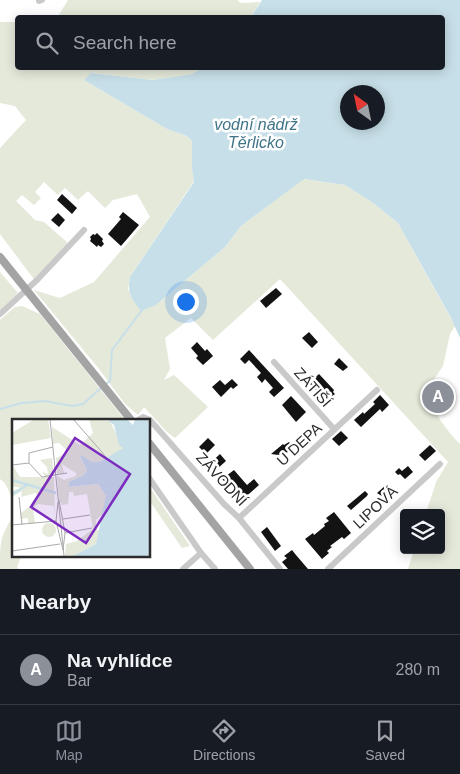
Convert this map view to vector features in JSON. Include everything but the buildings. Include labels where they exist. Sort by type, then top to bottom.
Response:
[{"type":"main road","points":[[0,257],[130,419]]},
{"type":"main road","points":[[150,443],[250,569]]},
{"type":"street","points":[[0,314],[84,230]]},
{"type":"street","name":"ZÁTIŠÍ","points":[[274,362],[334,429]]},
{"type":"street","name":"U DEPA","points":[[239,518],[377,390]]},
{"type":"street","name":"ZÁVODNÍ","points":[[150,420],[224,504],[239,518],[280,569]]},
{"type":"street","name":"LIPOVÁ","points":[[328,569],[440,464]]},
{"type":"street","points":[[150,479],[201,553],[215,569]]},
{"type":"street","points":[[184,569],[201,553]]},
{"type":"shaded area","points":[[68,0],[238,0],[240,3],[260,2],[252,15],[59,15]]},
{"type":"shaded area","points":[[0,22],[15,22],[15,70],[199,70],[192,74],[153,80],[92,73],[84,80],[167,129],[187,136],[192,141],[194,181],[130,277],[128,289],[132,299],[156,305],[225,247],[241,226],[303,179],[345,185],[373,203],[398,223],[455,326],[450,334],[443,366],[433,381],[427,396],[442,422],[460,444],[460,569],[408,569],[413,554],[445,554],[445,509],[427,509],[436,482],[448,462],[280,279],[213,340],[191,318],[165,338],[170,369],[164,380],[174,375],[208,407],[175,438],[144,407],[138,415],[125,404],[99,369],[34,290],[60,298],[94,282],[150,217],[137,194],[113,200],[105,208],[88,191],[78,200],[65,188],[58,195],[44,182],[35,192],[41,198],[34,205],[22,195],[16,201],[35,220],[44,222],[68,243],[34,279],[0,234],[0,148],[26,120],[15,106],[0,103]]},
{"type":"shaded area","points":[[0,272],[18,293],[0,310]]},
{"type":"shaded area","points":[[22,306],[40,314],[124,419],[12,419],[12,498],[5,483],[0,479],[0,320],[15,307]]},
{"type":"shaded area","points":[[150,487],[190,546],[182,548],[150,501]]},
{"type":"shaded area","points":[[12,518],[12,556],[22,556],[17,567],[19,569],[0,569],[0,552],[6,529]]},
{"type":"water","name":"vodní nádrž Těrlicko","points":[[262,0],[460,0],[460,338],[451,318],[398,223],[373,203],[345,185],[304,179],[241,226],[225,247],[156,305],[141,311],[131,296],[130,277],[194,182],[192,141],[187,136],[167,129],[84,80],[91,73],[153,80],[192,74],[199,70],[445,70],[445,15],[252,15]]},
{"type":"waterway","points":[[106,384],[110,381],[112,350],[142,310]]},
{"type":"waterway","points":[[0,409],[22,403],[45,401],[72,406],[83,404],[102,387]]},
{"type":"place","name":"Na vyhlídce","points":[[438,397]]}]
